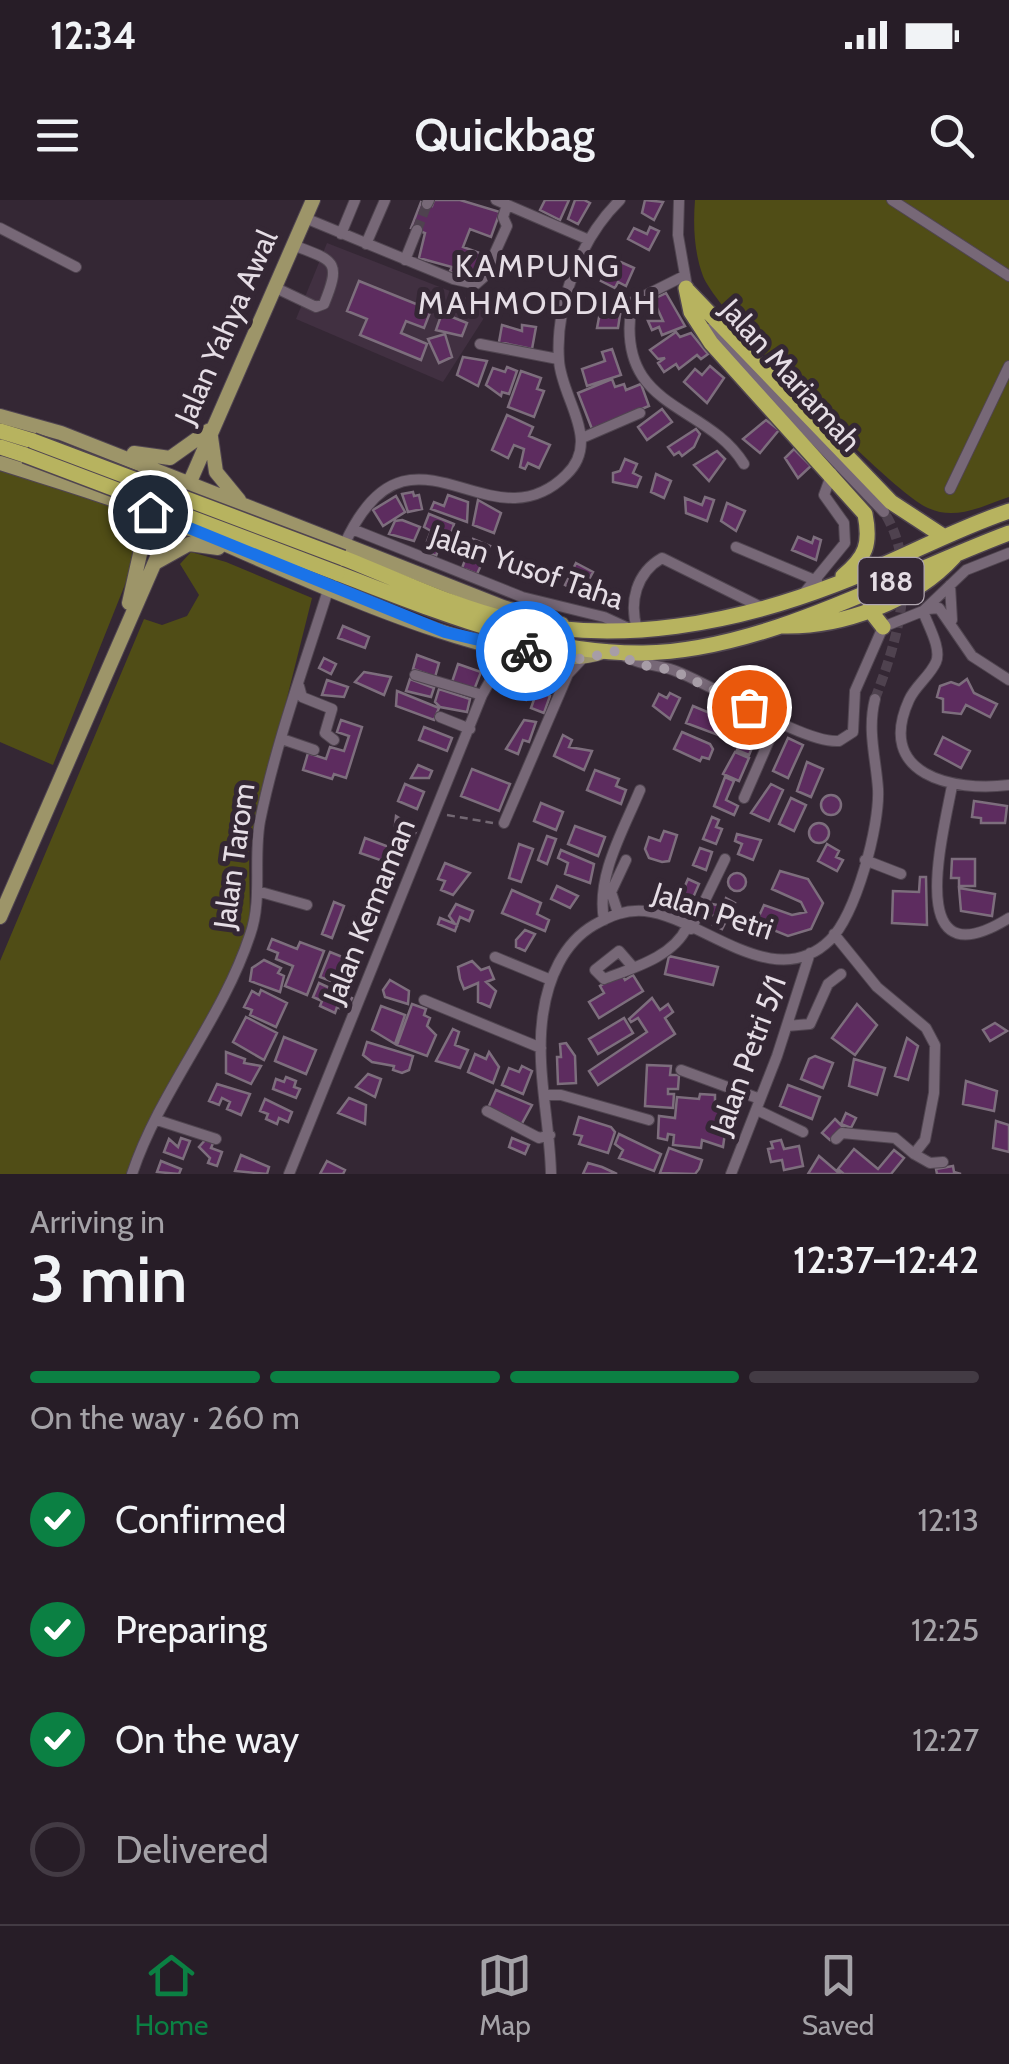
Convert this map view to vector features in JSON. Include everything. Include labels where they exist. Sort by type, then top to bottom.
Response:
[{"type":"highway","points":[[685,282],[691,312],[711,343],[865,514],[869,538],[864,556],[822,584]]},
{"type":"highway","points":[[685,282],[892,502],[944,536]]},
{"type":"highway","name":"188","points":[[0,431],[29,448],[341,558],[481,612],[586,632],[710,622],[800,596],[1009,511]]},
{"type":"highway","name":"188","points":[[0,447],[29,448]]},
{"type":"highway","name":"188","points":[[341,558],[475,626],[611,651],[672,651],[772,626],[1009,533]]},
{"type":"highway","points":[[772,626],[810,627],[869,609],[932,582],[958,553]]},
{"type":"highway","points":[[869,609],[883,627]]},
{"type":"main road","name":"Jalan Yahya Awal","points":[[0,918],[313,200]]},
{"type":"main road","points":[[0,416],[158,459],[175,456],[210,430],[216,472],[244,505]]},
{"type":"main road","points":[[61,433],[244,505],[341,558],[481,644],[582,659],[611,651]]},
{"type":"main road","points":[[0,463],[128,504],[257,558]]},
{"type":"main road","points":[[212,538],[200,516],[207,500],[220,496]]},
{"type":"main road","points":[[118,648],[144,536],[128,504]]},
{"type":"main road","points":[[154,564],[189,544],[257,558],[341,558]]},
{"type":"street","points":[[341,234],[355,200]]},
{"type":"street","points":[[366,244],[386,200]]},
{"type":"street","name":"Jalan Mariamah","points":[[678,200],[685,282],[712,334],[884,512]]},
{"type":"street","points":[[892,200],[1009,276]]},
{"type":"street","points":[[305,218],[405,260],[476,284],[484,278],[506,226],[501,202],[589,240]]},
{"type":"street","points":[[341,558],[373,496],[410,479],[432,479],[501,498],[536,494],[576,464],[582,438],[558,359],[568,295],[589,240],[613,202]]},
{"type":"street","points":[[0,228],[76,267]]},
{"type":"street","points":[[405,260],[416,230]]},
{"type":"street","points":[[274,287],[316,307],[324,304],[336,274],[334,267],[330,260],[293,245]]},
{"type":"street","points":[[685,282],[632,302],[635,356],[652,390],[728,445],[744,464]]},
{"type":"street","points":[[480,344],[558,359]]},
{"type":"street","points":[[950,489],[1009,366]]},
{"type":"street","points":[[582,438],[640,413]]},
{"type":"street","points":[[736,547],[822,584],[845,543],[844,523],[824,495],[832,473]]},
{"type":"street","points":[[923,611],[966,570],[1009,553]]},
{"type":"street","name":"Jalan Yusof Taha","points":[[341,558],[522,597],[604,617],[634,629]]},
{"type":"street","name":"Jalan Tarom","points":[[132,1174],[236,974],[253,926],[261,893],[259,828],[288,741],[298,686],[341,558]]},
{"type":"street","points":[[634,629],[631,608],[636,590],[662,558],[761,607]]},
{"type":"street","points":[[950,585],[952,626]]},
{"type":"street","points":[[883,627],[939,608],[972,656],[1009,680]]},
{"type":"street","points":[[923,611],[937,652],[936,662],[909,700],[901,744],[918,770],[952,786],[1009,785]]},
{"type":"street","name":"Jalan Yusof Taha","points":[[611,651],[636,664],[672,670],[832,742],[846,738],[855,725],[855,690],[883,627]]},
{"type":"street","points":[[481,644],[494,667]]},
{"type":"street","name":"Jalan Kemaman","points":[[289,1174],[482,695],[494,667],[508,649]]},
{"type":"street","points":[[554,656],[568,674]]},
{"type":"street","points":[[504,823],[568,674],[582,659]]},
{"type":"street","points":[[415,676],[482,695]]},
{"type":"street","points":[[298,686],[302,697],[332,709],[325,733],[334,740]]},
{"type":"street","points":[[875,699],[870,718],[878,791],[876,828],[834,934],[877,986],[926,1028],[935,1045],[934,1093],[924,1140],[914,1154]]},
{"type":"street","points":[[440,717],[470,729]]},
{"type":"street","points":[[744,798],[778,720]]},
{"type":"street","points":[[288,741],[314,750]]},
{"type":"street","points":[[952,786],[937,888],[942,921],[951,932],[968,936],[1009,918]]},
{"type":"street","points":[[604,920],[600,899],[604,879],[640,790]]},
{"type":"street","points":[[632,966],[645,964],[677,942],[689,928],[725,859]]},
{"type":"street","points":[[618,913],[612,892],[626,860]]},
{"type":"street","points":[[865,860],[901,874]]},
{"type":"street","points":[[261,893],[308,905]]},
{"type":"street","name":"Jalan Petri","points":[[551,1174],[541,1048],[551,980],[567,948],[584,931],[618,913],[641,910],[714,940],[784,959],[810,952],[834,934]]},
{"type":"street","name":"Jalan Petri 5/1","points":[[732,1174],[810,952]]},
{"type":"street","points":[[495,957],[551,980]]},
{"type":"street","points":[[807,967],[828,984]]},
{"type":"street","points":[[787,1026],[810,1024],[828,984],[841,974]]},
{"type":"street","points":[[424,1000],[541,1048]]},
{"type":"street","points":[[681,1070],[758,1105],[803,1132]]},
{"type":"street","points":[[546,1095],[562,1095],[650,1120]]},
{"type":"street","points":[[487,1111],[539,1138],[550,1135]]},
{"type":"street","points":[[162,1122],[216,1139]]},
{"type":"street","points":[[836,1139],[842,1133],[895,1138],[930,1163],[943,1162]]},
{"type":"path","points":[[436,813],[504,823]]},
{"type":"shaded area","points":[[695,200],[1009,200],[1009,497],[959,513],[938,512],[908,495],[844,437],[715,296],[698,258]]},
{"type":"shaded area","points":[[327,243],[491,307],[443,382],[296,319]]},
{"type":"shaded area","points":[[0,469],[110,505],[133,523],[136,532],[134,562],[53,765],[0,742]]},
{"type":"shaded area","points":[[191,552],[226,562],[312,598],[249,850],[250,924],[244,949],[126,1174],[0,1174],[0,961],[144,619],[162,625],[187,616],[199,595],[180,564]]},
{"type":"building","points":[[434,200],[460,200],[500,212],[491,237],[470,229],[463,247],[485,255],[475,281],[450,271],[452,267],[419,258],[425,233],[411,228],[421,202],[432,206]]},
{"type":"building","points":[[545,200],[569,200],[560,220],[540,210]]},
{"type":"building","points":[[575,200],[590,203],[578,224],[568,219]]},
{"type":"building","points":[[645,200],[663,202],[654,220],[642,213]]},
{"type":"building","points":[[650,227],[659,231],[649,250],[628,239],[634,228],[647,234]]},
{"type":"building","points":[[614,259],[634,268],[626,286],[618,282],[615,288],[601,281]]},
{"type":"building","points":[[359,281],[431,310],[424,328],[406,321],[401,333],[427,344],[421,360],[360,335],[367,319],[347,311]]},
{"type":"building","points":[[666,293],[685,326],[662,335],[659,327],[652,330],[648,321],[663,321],[653,299]]},
{"type":"building","points":[[614,301],[622,302],[618,328],[597,328],[601,307],[609,308]]},
{"type":"building","points":[[442,313],[467,323],[462,336],[436,330]]},
{"type":"building","points":[[502,325],[522,331],[522,325],[536,327],[532,349],[499,342]]},
{"type":"building","points":[[676,332],[680,337],[691,333],[708,354],[701,359],[697,355],[679,369],[676,364],[664,372],[658,363],[665,358],[658,359],[650,350]]},
{"type":"building","points":[[445,334],[452,357],[439,363],[428,339]]},
{"type":"building","points":[[612,349],[621,375],[587,386],[582,369],[605,361],[602,352]]},
{"type":"building","points":[[463,357],[487,361],[478,386],[457,375]]},
{"type":"building","points":[[710,366],[724,378],[707,403],[684,382],[695,369],[702,375]]},
{"type":"building","points":[[507,367],[517,371],[509,394],[502,392],[501,396],[486,385],[493,368],[505,372]]},
{"type":"building","points":[[521,371],[541,378],[537,389],[544,391],[534,417],[508,407]]},
{"type":"building","points":[[612,379],[615,387],[624,384],[626,390],[641,384],[649,406],[592,429],[578,393]]},
{"type":"building","points":[[662,409],[672,422],[647,440],[638,427]]},
{"type":"building","points":[[507,415],[533,427],[529,436],[550,445],[539,468],[528,463],[525,469],[520,467],[524,449],[514,445],[508,458],[492,450]]},
{"type":"building","points":[[766,420],[779,430],[760,453],[743,439]]},
{"type":"building","points":[[696,429],[700,434],[694,447],[682,456],[679,452],[674,455],[668,447]]},
{"type":"building","points":[[794,449],[811,466],[798,478],[785,458]]},
{"type":"building","points":[[717,451],[725,459],[709,481],[694,465]]},
{"type":"building","points":[[625,459],[637,464],[633,473],[641,477],[637,487],[613,482],[613,473],[620,471]]},
{"type":"building","points":[[656,474],[671,481],[664,498],[651,492]]},
{"type":"building","points":[[413,492],[414,496],[419,495],[422,509],[408,512],[402,494]]},
{"type":"building","points":[[448,495],[468,502],[467,522],[431,509],[434,502],[444,506]]},
{"type":"building","points":[[396,496],[405,512],[383,526],[373,510]]},
{"type":"building","points":[[705,497],[714,500],[707,521],[686,513],[685,498],[702,505]]},
{"type":"building","points":[[478,500],[501,513],[494,533],[473,525]]},
{"type":"building","points":[[727,503],[745,511],[736,531],[721,521]]},
{"type":"building","points":[[429,514],[454,524],[445,552],[438,550],[436,556],[429,553],[431,547],[426,544],[431,531],[424,527]]},
{"type":"building","points":[[395,521],[420,527],[414,541],[389,534]]},
{"type":"building","points":[[798,537],[812,543],[814,537],[821,540],[816,560],[792,550]]},
{"type":"building","points":[[473,539],[490,546],[477,574],[462,568]]},
{"type":"building","points":[[576,563],[593,572],[581,594],[565,585]]},
{"type":"building","points":[[343,626],[369,637],[365,648],[338,638]]},
{"type":"building","points":[[417,655],[439,663],[435,677],[413,669]]},
{"type":"building","points":[[324,658],[336,664],[331,674],[319,668]]},
{"type":"building","points":[[458,664],[481,672],[474,690],[452,682]]},
{"type":"building","points":[[523,667],[541,675],[526,700],[512,694]]},
{"type":"building","points":[[364,672],[391,677],[384,695],[355,682]]},
{"type":"building","points":[[410,679],[434,688],[431,697],[406,691]]},
{"type":"building","points":[[967,679],[974,693],[997,704],[990,717],[966,705],[961,714],[943,712],[943,699],[937,697],[940,686],[951,682],[959,685]]},
{"type":"building","points":[[327,680],[348,687],[344,697],[322,695]]},
{"type":"building","points":[[439,689],[470,699],[467,712],[440,707],[435,702]]},
{"type":"building","points":[[397,691],[439,708],[434,720],[396,706]]},
{"type":"building","points":[[537,691],[550,696],[544,713],[531,708]]},
{"type":"building","points":[[670,693],[680,698],[670,719],[653,706],[659,694],[667,698]]},
{"type":"building","points":[[693,706],[724,719],[718,735],[686,723]]},
{"type":"building","points":[[341,720],[362,727],[346,778],[334,774],[332,779],[303,770],[308,753],[326,759],[330,747],[344,751],[349,736],[337,732]]},
{"type":"building","points":[[524,720],[536,722],[529,742],[523,740],[518,754],[506,749]]},
{"type":"building","points":[[424,727],[452,738],[447,751],[419,740]]},
{"type":"building","points":[[745,731],[757,736],[749,755],[737,750]]},
{"type":"building","points":[[682,732],[710,744],[713,749],[709,759],[702,757],[700,761],[674,749]]},
{"type":"building","points":[[563,735],[572,740],[569,747],[592,751],[584,770],[554,756]]},
{"type":"building","points":[[943,737],[970,751],[961,768],[935,754]]},
{"type":"building","points":[[788,738],[803,745],[788,778],[773,771]]},
{"type":"building","points":[[735,752],[749,758],[739,781],[723,774]]},
{"type":"building","points":[[807,762],[823,769],[811,797],[797,791]]},
{"type":"building","points":[[418,765],[432,771],[429,778],[411,778]]},
{"type":"building","points":[[472,769],[510,784],[499,811],[461,796]]},
{"type":"building","points":[[595,770],[619,779],[616,786],[626,790],[621,804],[587,790]]},
{"type":"building","points":[[725,777],[734,781],[726,800],[738,806],[734,815],[714,806]]},
{"type":"building","points":[[405,784],[424,792],[417,809],[398,801]]},
{"type":"building","points":[[771,784],[783,790],[769,821],[751,813]]},
{"type":"building","points":[[827,795],[835,795],[841,805],[835,815],[827,815],[821,809],[821,801]]},
{"type":"building","points":[[791,798],[806,805],[794,831],[779,824]]},
{"type":"building","points":[[974,801],[1007,806],[1005,823],[981,823],[981,818],[972,817]]},
{"type":"building","points":[[541,803],[563,812],[556,830],[534,821]]},
{"type":"building","points":[[396,816],[417,829],[414,836],[403,839],[394,834]]},
{"type":"building","points":[[712,817],[719,820],[716,827],[722,829],[716,844],[703,839]]},
{"type":"building","points":[[815,823],[823,823],[829,833],[823,843],[815,843],[809,837],[809,829]]},
{"type":"building","points":[[575,826],[605,837],[598,856],[568,844]]},
{"type":"building","points":[[664,831],[677,835],[669,861],[662,862],[649,858],[645,849],[649,837],[660,841]]},
{"type":"building","points":[[737,834],[761,840],[753,860],[738,854],[742,844],[735,841]]},
{"type":"building","points":[[547,836],[556,839],[547,864],[538,860]]},
{"type":"building","points":[[365,838],[405,853],[400,867],[360,853]]},
{"type":"building","points":[[519,844],[533,849],[521,882],[509,878]]},
{"type":"building","points":[[827,844],[839,851],[836,857],[843,860],[837,871],[818,861]]},
{"type":"building","points":[[700,848],[712,852],[706,870],[693,865]]},
{"type":"building","points":[[561,850],[594,864],[590,883],[565,874],[568,863],[558,858]]},
{"type":"building","points":[[952,859],[975,859],[975,886],[959,886],[959,878],[951,878]]},
{"type":"building","points":[[445,863],[470,873],[453,895],[441,890],[445,881],[438,879]]},
{"type":"building","points":[[780,871],[808,879],[823,903],[811,929],[788,936],[756,923],[764,905],[792,915],[806,912],[801,902],[772,889]]},
{"type":"building","points":[[737,873],[746,882],[737,891],[728,882]]},
{"type":"building","points":[[920,877],[926,877],[927,925],[892,923],[893,891],[919,892]]},
{"type":"building","points":[[688,879],[699,884],[689,907],[681,895]]},
{"type":"building","points":[[557,886],[578,896],[570,908],[551,899]]},
{"type":"building","points":[[959,888],[995,894],[992,916],[961,911]]},
{"type":"building","points":[[512,890],[541,903],[537,914],[549,920],[545,931],[502,913]]},
{"type":"building","points":[[726,898],[735,903],[722,929],[713,925],[717,917],[708,913],[712,904],[722,906]]},
{"type":"building","points":[[334,902],[344,906],[332,938],[322,934]]},
{"type":"building","points":[[456,904],[473,911],[469,921],[460,917],[455,931],[438,924],[440,918],[455,924],[449,916]]},
{"type":"building","points":[[525,930],[535,934],[525,951],[516,947],[516,940]]},
{"type":"building","points":[[272,939],[297,949],[300,942],[324,951],[307,995],[285,986],[293,966],[276,959],[278,953],[268,949]]},
{"type":"building","points":[[330,952],[355,962],[351,980],[347,978],[344,986],[320,977]]},
{"type":"building","points":[[669,956],[718,967],[713,985],[665,974]]},
{"type":"building","points":[[264,960],[281,968],[278,973],[284,976],[280,992],[250,981],[252,968]]},
{"type":"building","points":[[472,961],[481,970],[489,967],[494,979],[486,982],[496,991],[490,1007],[478,1002],[478,983],[464,989],[460,979],[458,967]]},
{"type":"building","points":[[621,973],[625,980],[633,975],[643,991],[599,1018],[589,1002],[604,993],[600,986]]},
{"type":"building","points":[[390,980],[409,991],[408,1004],[385,997],[383,990]]},
{"type":"building","points":[[319,983],[352,998],[346,1011],[337,1007],[335,1013],[320,1006],[322,1001],[313,997]]},
{"type":"building","points":[[261,990],[287,1003],[276,1027],[250,1015],[252,1010],[244,1007],[252,991],[259,995]]},
{"type":"building","points":[[652,998],[660,1010],[668,1004],[673,1012],[665,1018],[675,1034],[598,1085],[589,1071],[647,1032],[638,1018],[631,1022],[629,1019]]},
{"type":"building","points":[[412,1004],[426,1009],[424,1015],[430,1018],[427,1026],[436,1035],[427,1056],[397,1045]]},
{"type":"building","points":[[857,1004],[877,1025],[855,1055],[832,1038]]},
{"type":"building","points":[[381,1006],[405,1015],[395,1044],[372,1030]]},
{"type":"building","points":[[246,1017],[277,1033],[264,1060],[233,1042]]},
{"type":"building","points":[[624,1018],[633,1033],[598,1054],[589,1039]]},
{"type":"building","points":[[995,1023],[1007,1031],[990,1041],[983,1030]]},
{"type":"building","points":[[453,1029],[459,1032],[455,1045],[468,1050],[460,1068],[436,1061]]},
{"type":"building","points":[[284,1037],[316,1050],[306,1074],[275,1061]]},
{"type":"building","points":[[907,1038],[918,1046],[908,1080],[895,1076]]},
{"type":"building","points":[[367,1042],[413,1056],[409,1070],[402,1073],[393,1070],[394,1066],[372,1062],[363,1055]]},
{"type":"building","points":[[566,1043],[575,1056],[576,1083],[558,1084],[557,1057],[561,1057],[560,1044]]},
{"type":"building","points":[[226,1052],[245,1059],[244,1063],[261,1066],[251,1084],[226,1073]]},
{"type":"building","points":[[489,1052],[499,1067],[493,1083],[468,1072],[475,1054],[486,1059]]},
{"type":"building","points":[[815,1056],[833,1063],[823,1088],[801,1079],[809,1059]]},
{"type":"building","points":[[854,1059],[885,1068],[877,1095],[849,1086]]},
{"type":"building","points":[[647,1065],[671,1066],[670,1075],[679,1075],[678,1089],[668,1089],[668,1094],[674,1094],[673,1108],[645,1106]]},
{"type":"building","points":[[522,1066],[532,1071],[523,1094],[502,1085],[509,1068],[519,1072]]},
{"type":"building","points":[[368,1074],[381,1079],[375,1097],[356,1087]]},
{"type":"building","points":[[286,1077],[296,1081],[294,1087],[300,1089],[296,1098],[273,1089],[276,1079],[284,1082]]},
{"type":"building","points":[[966,1081],[997,1091],[994,1111],[963,1104]]},
{"type":"building","points":[[217,1084],[250,1094],[241,1115],[227,1109],[230,1102],[222,1098],[219,1105],[209,1101]]},
{"type":"building","points":[[788,1085],[820,1097],[812,1119],[780,1106]]},
{"type":"building","points":[[496,1090],[532,1105],[520,1127],[488,1108]]},
{"type":"building","points":[[700,1094],[715,1095],[715,1104],[729,1105],[723,1147],[702,1140],[701,1148],[673,1145],[674,1135],[668,1134],[667,1140],[658,1138],[659,1116],[675,1118],[677,1097],[699,1099]]},
{"type":"building","points":[[349,1098],[366,1105],[365,1124],[338,1113]]},
{"type":"building","points":[[265,1099],[292,1112],[288,1122],[279,1118],[277,1124],[266,1119],[268,1114],[260,1111]]},
{"type":"building","points":[[846,1113],[856,1118],[851,1128],[841,1124]]},
{"type":"building","points":[[579,1117],[611,1127],[615,1132],[608,1153],[579,1144],[582,1136],[574,1134]]},
{"type":"building","points":[[835,1119],[843,1127],[830,1140],[822,1133]]},
{"type":"building","points":[[996,1121],[1009,1125],[1009,1152],[993,1148]]},
{"type":"building","points":[[619,1134],[661,1154],[654,1171],[619,1158],[623,1150],[615,1144]]},
{"type":"building","points":[[181,1138],[190,1141],[183,1159],[164,1152],[169,1139],[178,1147]]},
{"type":"building","points":[[207,1138],[214,1141],[211,1148],[222,1152],[217,1166],[208,1163],[210,1158],[199,1147]]},
{"type":"building","points":[[512,1138],[529,1145],[525,1154],[509,1147]]},
{"type":"building","points":[[781,1140],[784,1149],[799,1146],[803,1166],[784,1170],[782,1160],[771,1162],[771,1142]]},
{"type":"building","points":[[669,1148],[702,1160],[695,1174],[660,1173]]},
{"type":"building","points":[[854,1149],[878,1169],[894,1150],[904,1158],[891,1174],[844,1174],[838,1169]]},
{"type":"building","points":[[241,1155],[269,1167],[267,1174],[235,1171]]},
{"type":"building","points":[[819,1156],[840,1174],[808,1174]]},
{"type":"building","points":[[161,1161],[181,1169],[179,1174],[157,1172]]},
{"type":"building","points":[[327,1161],[345,1170],[343,1174],[320,1174]]},
{"type":"building","points":[[588,1163],[602,1167],[617,1174],[583,1174]]},
{"type":"building","points":[[953,1166],[954,1172],[961,1174],[937,1174],[936,1169]]},
{"type":"tunnel","points":[[417,230],[427,204]]},
{"type":"tunnel","points":[[875,699],[897,629],[903,581],[895,534],[884,512]]},
{"type":"way so far","points":[[526,651],[582,659],[606,650],[616,651],[636,664],[672,670],[749,707]]},
{"type":"district","name":"KAMPUNG MAHMODDIAH","points":[[538,284]]},
{"type":"route","points":[[150,512],[445,632],[481,644],[526,651]]}]
